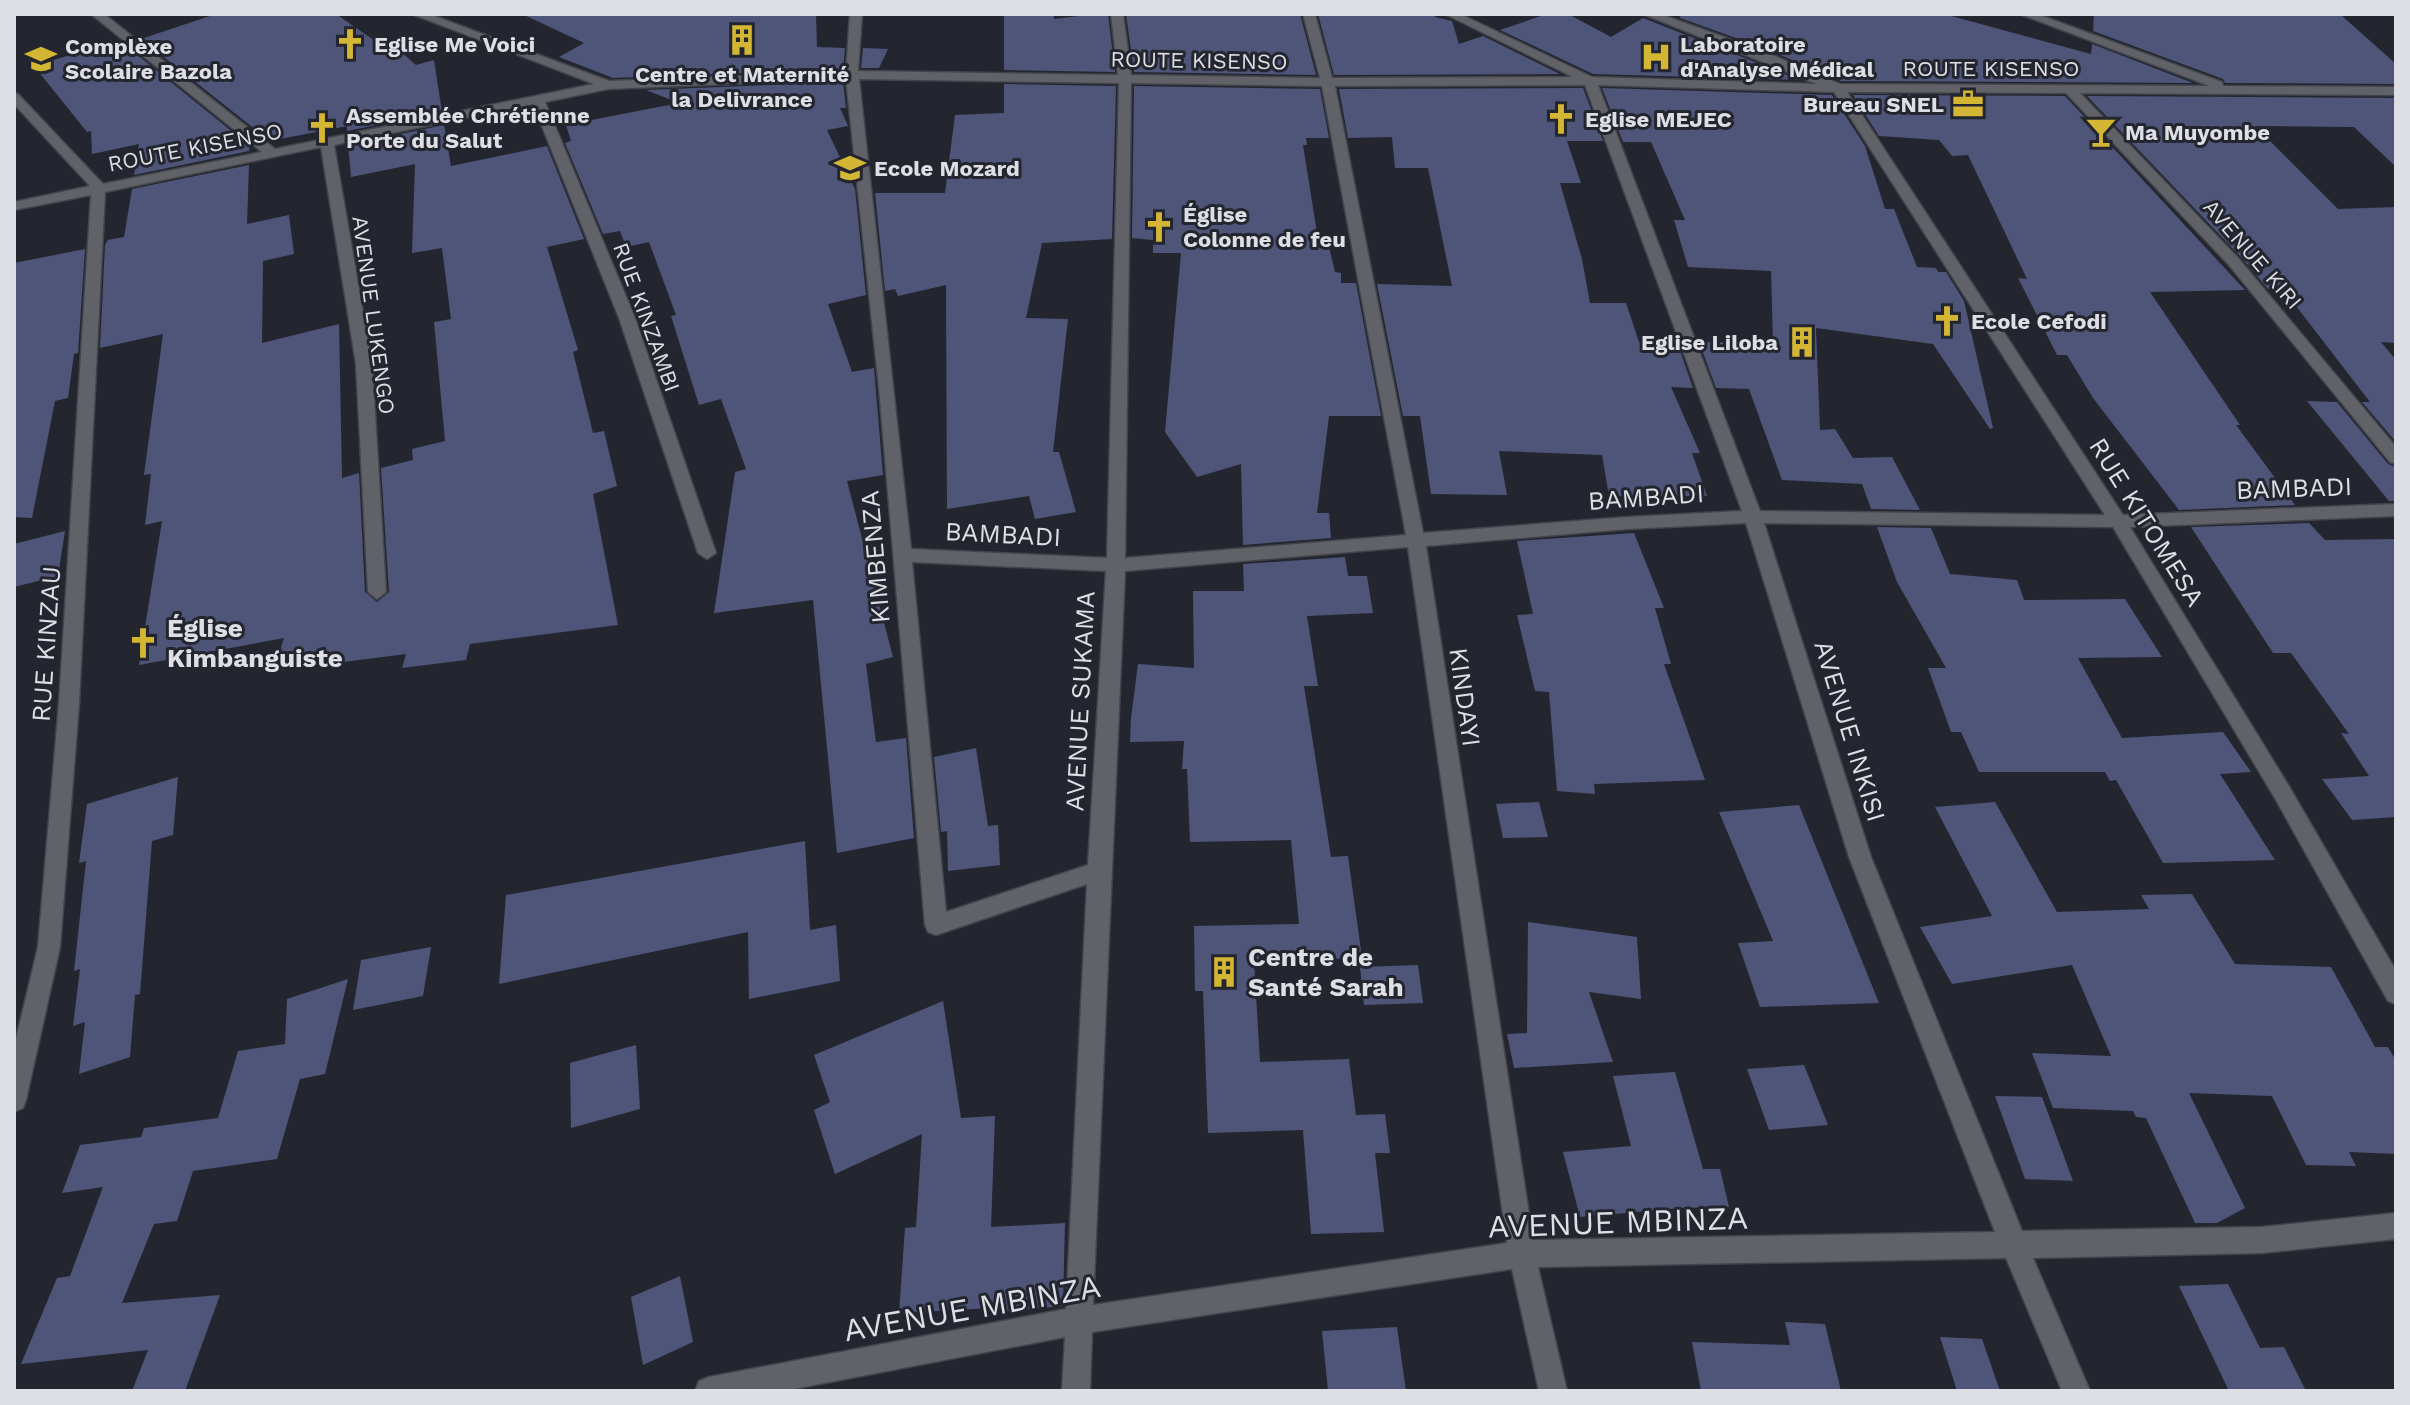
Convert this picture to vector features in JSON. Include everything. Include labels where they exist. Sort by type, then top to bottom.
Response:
[{"type":"street","points":[[97,14],[272,153]]},
{"type":"street","points":[[418,14],[608,85]]},
{"type":"street","name":"KIMBENZA","points":[[856,14],[852,75],[887,388],[936,925],[1099,871]]},
{"type":"street","name":"AVENUE SUKAMA","points":[[1076,1391],[1116,565],[1125,79],[1117,14]]},
{"type":"street","name":"KINDAYI","points":[[1309,14],[1328,82],[1416,542],[1522,1254],[1553,1391]]},
{"type":"street","points":[[1451,14],[1590,81]]},
{"type":"street","points":[[1649,14],[1759,54],[1838,88]]},
{"type":"street","points":[[2026,14],[2233,90]]},
{"type":"street","name":"ROUTE KISENSO","points":[[14,206],[608,85],[852,75],[1328,82],[1590,81],[1838,88],[2396,91]]},
{"type":"street","name":"AVENUE INKISI","points":[[1590,81],[1753,517],[1860,857],[2014,1245],[2076,1391]]},
{"type":"street","name":"RUE KITOMESA","points":[[1838,88],[2118,521],[2283,794],[2396,993]]},
{"type":"street","name":"AVENUE KIRI","points":[[2068,88],[2234,262],[2396,458]]},
{"type":"street","points":[[14,97],[98,187]]},
{"type":"street","name":"RUE KINZAMBI","points":[[538,100],[627,318],[707,553]]},
{"type":"street","name":"AVENUE LUKENGO","points":[[327,141],[364,364],[377,592]]},
{"type":"street","name":"RUE KINZAU","points":[[14,1100],[49,947],[69,703],[98,187]]},
{"type":"street","name":"BAMBADI","points":[[901,555],[1116,565],[1628,523],[1753,517],[2118,521],[2396,510]]},
{"type":"street","name":"AVENUE MBINZA","points":[[709,1391],[1077,1321],[1522,1254],[2262,1240],[2396,1226]]},
{"type":"building","points":[[216,14],[336,14],[394,54],[401,52],[416,65],[434,60],[442,112],[347,131],[347,126],[270,141],[141,39]]},
{"type":"building","points":[[522,14],[816,14],[817,47],[845,48],[843,69],[613,78],[559,57],[584,43]]},
{"type":"building","points":[[1108,14],[1115,72],[1004,70],[1004,16],[1054,15],[1054,19]]},
{"type":"building","points":[[1126,14],[1300,14],[1316,75],[1134,72]]},
{"type":"building","points":[[1318,14],[1435,14],[1435,17],[1452,21],[1459,44],[1483,36],[1560,74],[1334,75]]},
{"type":"building","points":[[1547,14],[1568,14],[1611,37],[1643,18],[1800,80],[1593,74],[1500,30]]},
{"type":"building","points":[[1681,14],[1944,14],[2091,54],[2092,44],[2193,83],[1841,81],[1764,48],[1680,18]]},
{"type":"building","points":[[2094,14],[2341,15],[2396,64],[2396,84],[2225,83],[2223,79],[2093,31]]},
{"type":"building","points":[[116,41],[121,46],[125,45],[250,146],[249,151],[134,175],[139,144],[92,154],[91,131],[87,132],[34,66]]},
{"type":"building","points":[[863,48],[888,49],[879,68],[861,68]]},
{"type":"building","points":[[843,82],[846,108],[840,108],[848,126],[827,130],[855,189],[866,295],[828,304],[852,372],[874,368],[883,475],[847,481],[893,657],[866,664],[876,742],[906,738],[914,838],[837,853],[813,600],[714,613],[735,472],[746,469],[721,399],[699,405],[671,316],[676,315],[649,242],[626,247],[620,231],[603,234],[565,143],[571,141],[566,125],[679,103],[646,90]]},
{"type":"building","points":[[1004,84],[1116,86],[1112,239],[1042,243],[1026,318],[1068,319],[1053,452],[1059,452],[1076,512],[1035,519],[1029,496],[947,509],[946,285],[898,296],[895,289],[885,291],[875,193],[945,193],[955,115],[1004,113]]},
{"type":"building","points":[[1134,86],[1320,89],[1329,138],[1306,138],[1307,145],[1303,145],[1318,239],[1327,238],[1335,272],[1341,273],[1341,283],[1356,283],[1381,416],[1329,416],[1317,513],[1329,513],[1331,538],[1243,545],[1241,464],[1197,477],[1165,432],[1181,253],[1153,253],[1153,240],[1132,238]]},
{"type":"building","points":[[1583,88],[1603,141],[1567,141],[1581,183],[1560,183],[1582,259],[1590,303],[1626,303],[1639,342],[1677,342],[1693,388],[1671,387],[1700,453],[1692,453],[1707,496],[1609,496],[1602,455],[1499,451],[1507,495],[1431,494],[1420,416],[1403,416],[1377,284],[1452,286],[1428,168],[1395,168],[1392,137],[1348,138],[1339,89]]},
{"type":"building","points":[[1602,88],[1832,95],[1865,146],[1885,209],[1894,209],[1917,267],[1946,272],[1964,301],[1993,428],[1990,429],[1933,344],[1816,328],[1820,430],[1835,429],[1853,458],[1892,457],[1920,510],[1871,509],[1862,484],[1782,480],[1749,389],[1716,388],[1699,342],[1773,343],[1771,271],[1688,267],[1674,220],[1685,220],[1651,142],[1623,142]]},
{"type":"building","points":[[1853,95],[2065,96],[2245,290],[2150,292],[2240,425],[2236,425],[2295,505],[2179,510],[2093,398],[2067,355],[2057,355],[2018,278],[2027,279],[1968,155],[1952,156],[1939,140],[1879,136]]},
{"type":"building","points":[[2087,96],[2396,98],[2396,167],[2354,127],[2255,126],[2338,209],[2396,207],[2396,343],[2381,342],[2396,360],[2396,442],[2362,402],[2370,402],[2283,289],[2268,289]]},
{"type":"building","points":[[444,125],[451,166],[547,146],[584,239],[547,247],[578,350],[573,352],[593,433],[604,431],[617,486],[593,494],[618,625],[470,644],[466,660],[402,668],[406,654],[273,671],[284,638],[139,665],[162,521],[145,525],[151,474],[144,475],[163,334],[100,348],[105,245],[108,240],[124,237],[132,189],[249,165],[247,224],[289,215],[294,254],[263,261],[262,343],[339,324],[342,478],[359,473],[365,592],[377,602],[389,592],[381,468],[413,460],[412,449],[445,441],[434,322],[451,319],[442,248],[412,253],[415,164],[351,177],[348,145]]},
{"type":"building","points":[[85,249],[78,353],[74,354],[68,398],[55,401],[32,518],[14,517],[14,263]]},
{"type":"building","points":[[2307,401],[2337,402],[2388,464],[2396,467],[2396,501],[2389,501]]},
{"type":"building","points":[[2309,523],[2325,540],[2396,539],[2396,817],[2352,820],[2322,779],[2369,776],[2341,733],[2349,734],[2291,653],[2273,653],[2191,527]]},
{"type":"building","points":[[1877,527],[1931,528],[1950,574],[2017,580],[2024,600],[2125,599],[2162,657],[2078,658],[2122,738],[2223,732],[2251,772],[2220,774],[2275,860],[2163,863],[2116,780],[2110,781],[2105,772],[1979,772],[1961,732],[1951,732],[1928,668],[1946,668],[1897,582]]},
{"type":"building","points":[[65,531],[58,576],[14,587],[14,544]]},
{"type":"building","points":[[1634,533],[1664,608],[1655,608],[1671,664],[1664,664],[1705,780],[1594,784],[1595,794],[1557,791],[1549,692],[1535,691],[1517,615],[1533,614],[1517,541]]},
{"type":"building","points":[[1345,557],[1348,576],[1367,576],[1373,613],[1307,616],[1318,686],[1304,686],[1331,857],[1348,856],[1362,958],[1254,961],[1260,1062],[1349,1059],[1356,1115],[1385,1114],[1390,1153],[1375,1153],[1384,1232],[1311,1234],[1303,1130],[1208,1133],[1203,991],[1195,991],[1194,926],[1299,924],[1291,840],[1190,842],[1187,769],[1182,769],[1184,741],[1130,742],[1131,718],[1138,664],[1194,668],[1193,591],[1244,591],[1243,564]]},
{"type":"building","points":[[976,748],[988,826],[998,825],[1000,865],[948,871],[947,831],[941,832],[934,757]]},
{"type":"building","points":[[178,777],[173,835],[152,841],[140,994],[135,995],[130,1057],[79,1074],[85,1022],[73,1026],[80,969],[74,971],[86,861],[79,863],[87,804]]},
{"type":"building","points":[[1539,802],[1548,837],[1503,838],[1496,804]]},
{"type":"building","points":[[1995,802],[2057,912],[2149,909],[2141,895],[2192,894],[2235,964],[2331,967],[2375,1047],[2388,1047],[2396,1061],[2396,1154],[2349,1152],[2356,1166],[2306,1165],[2272,1096],[2189,1093],[2245,1208],[2217,1223],[2195,1223],[2146,1118],[2136,1117],[2133,1111],[2053,1108],[2032,1053],[2111,1056],[2072,965],[1952,984],[1920,927],[1992,916],[1935,807]]},
{"type":"building","points":[[1799,805],[1879,1003],[1760,1007],[1738,943],[1773,941],[1719,812]]},
{"type":"building","points":[[805,841],[810,930],[836,925],[840,981],[749,999],[748,932],[499,984],[506,895]]},
{"type":"building","points":[[1528,922],[1637,937],[1641,999],[1589,992],[1613,1062],[1514,1068],[1507,1034],[1527,1033]]},
{"type":"building","points":[[431,947],[423,996],[353,1010],[361,960]]},
{"type":"building","points":[[1418,965],[1423,1003],[1364,1005],[1360,967]]},
{"type":"building","points":[[348,979],[325,1074],[300,1079],[277,1159],[193,1171],[177,1221],[154,1224],[122,1303],[220,1295],[185,1391],[132,1391],[148,1350],[21,1364],[57,1278],[70,1276],[103,1187],[62,1193],[80,1145],[141,1137],[144,1128],[218,1118],[238,1051],[285,1044],[287,999]]},
{"type":"building","points":[[943,1001],[961,1118],[995,1116],[991,1227],[1065,1223],[1063,1306],[991,1313],[992,1308],[899,1313],[905,1228],[916,1227],[922,1134],[835,1174],[814,1110],[830,1102],[814,1055]]},
{"type":"building","points":[[636,1045],[640,1109],[571,1128],[570,1063]]},
{"type":"building","points":[[1804,1065],[1828,1125],[1769,1130],[1747,1069]]},
{"type":"building","points":[[1675,1072],[1703,1169],[1720,1169],[1729,1207],[1580,1217],[1563,1152],[1631,1146],[1613,1076]]},
{"type":"building","points":[[1995,1096],[2042,1097],[2073,1181],[2025,1179]]},
{"type":"building","points":[[680,1276],[693,1342],[643,1365],[631,1297]]},
{"type":"building","points":[[2228,1284],[2260,1348],[2284,1347],[2306,1391],[2229,1391],[2179,1286]]},
{"type":"building","points":[[1785,1322],[1825,1324],[1841,1391],[1701,1391],[1692,1342],[1790,1345]]},
{"type":"building","points":[[1397,1327],[1406,1391],[1328,1391],[1322,1331]]},
{"type":"building","points":[[1940,1337],[1982,1339],[2000,1391],[1957,1391]]},
{"type":"place","name":"Centre et Maternité la Delivrance","points":[[742,40]]},
{"type":"place","name":"Eglise Me Voici","points":[[350,44]]},
{"type":"place","name":"Laboratoire d'Analyse Médical","points":[[1656,57]]},
{"type":"place","name":"Complèxe Scolaire Bazola","points":[[41,59]]},
{"type":"place","name":"Bureau SNEL","points":[[1968,104]]},
{"type":"place","name":"Eglise MEJEC","points":[[1561,119]]},
{"type":"place","name":"Assemblée Chrétienne Porte du Salut","points":[[322,128]]},
{"type":"place","name":"Ma Muyombe","points":[[2101,132]]},
{"type":"place","name":"Ecole Mozard","points":[[850,168]]},
{"type":"place","name":"Église Colonne de feu","points":[[1159,227]]},
{"type":"place","name":"Ecole Cefodi","points":[[1947,321]]},
{"type":"place","name":"Eglise Liloba","points":[[1802,342]]},
{"type":"place","name":"Église Kimbanguiste","points":[[143,643]]},
{"type":"place","name":"Centre de Santé Sarah","points":[[1224,972]]}]
